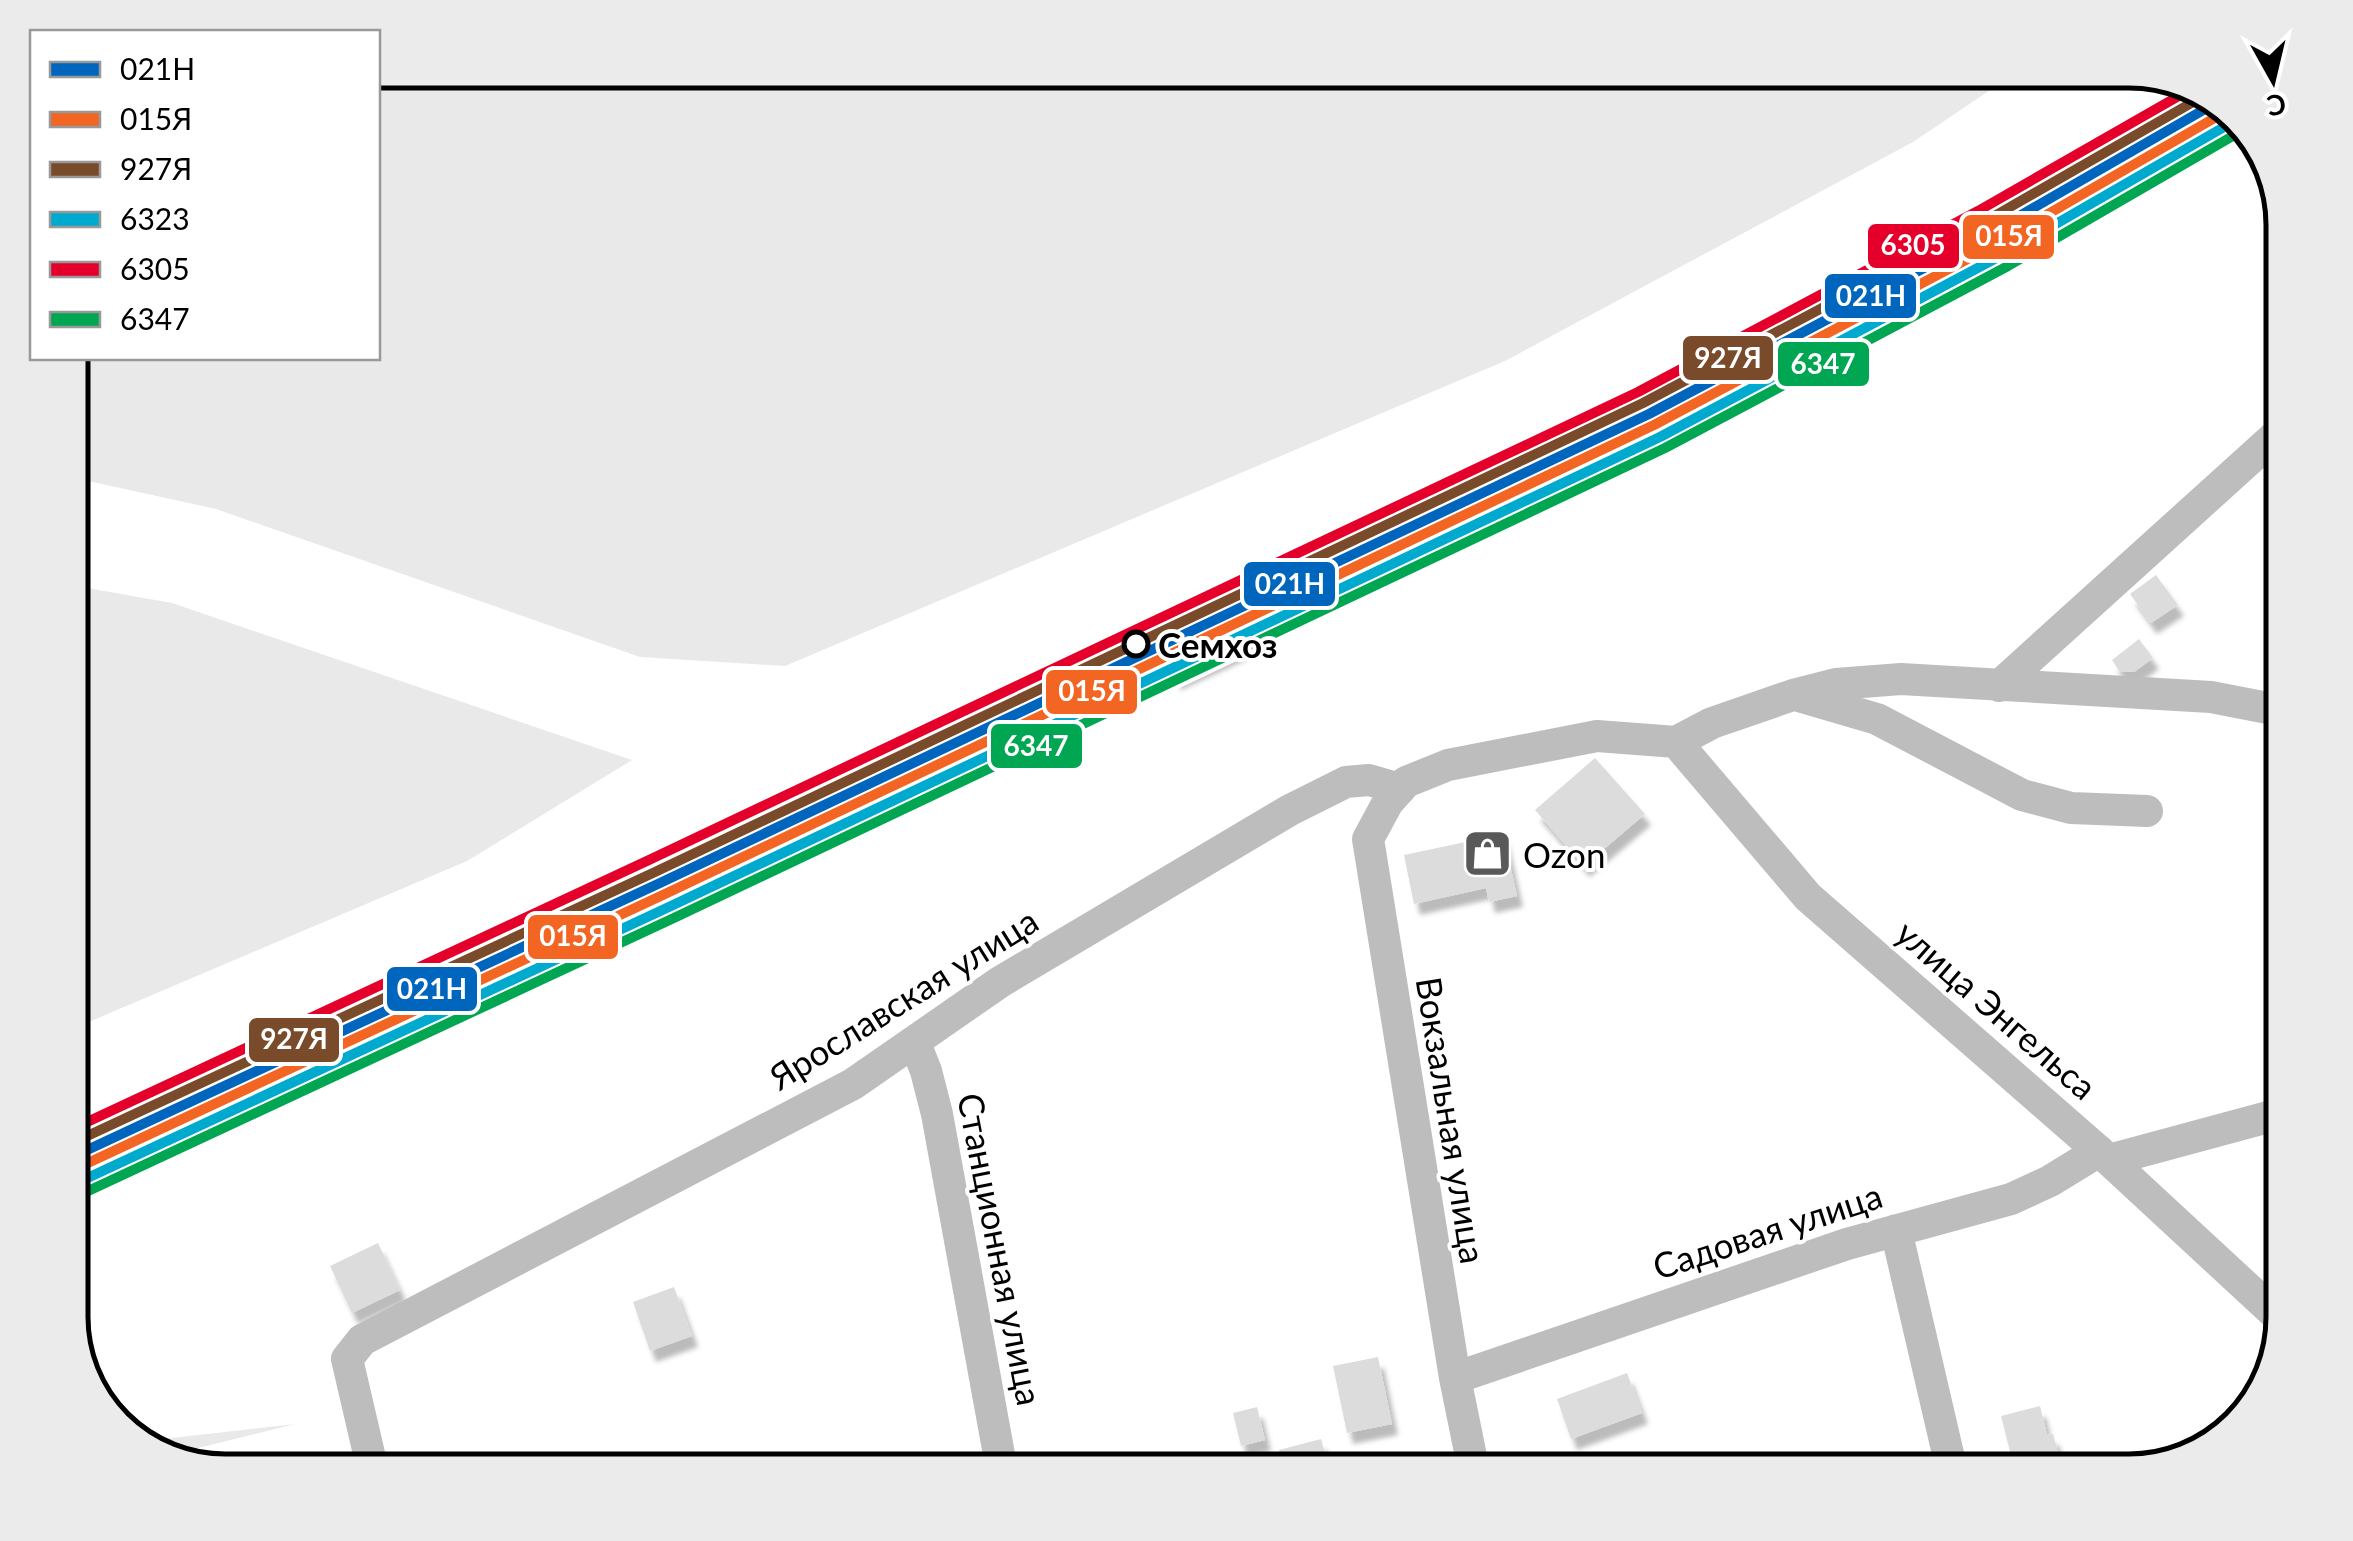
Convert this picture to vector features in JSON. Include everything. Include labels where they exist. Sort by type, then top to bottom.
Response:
[{"type":"street","points":[[1999,686],[2266,444]]},
{"type":"street","points":[[1400,789],[1406,782],[1448,765],[1597,736],[1676,742],[1712,723],[1793,694],[1836,684],[1902,679],[2211,697],[2266,708]]},
{"type":"street","points":[[1793,694],[1878,719],[2022,795],[2071,808],[2146,811]]},
{"type":"street","name":"улица Энгельса","points":[[1676,742],[1808,897],[2104,1155],[2266,1305]]},
{"type":"street","name":"Ярославская улица","points":[[370,1454],[347,1359],[362,1340],[853,1084],[1000,982],[1290,810],[1346,782],[1369,780],[1400,789]]},
{"type":"street","name":"Вокзальная улица","points":[[1400,789],[1388,802],[1368,839],[1471,1454]]},
{"type":"street","name":"Станционная улица","points":[[915,1043],[937,1114],[999,1454]]},
{"type":"street","name":"Садовая улица","points":[[1455,1378],[1829,1250],[2012,1199],[2104,1155],[2266,1117]]},
{"type":"street","points":[[1896,1230],[1948,1454]]},
{"type":"shaded area","points":[[380,88],[1993,88],[1913,142],[1505,361],[785,666],[640,657],[216,509],[88,481],[88,360],[380,360]]},
{"type":"shaded area","points":[[88,588],[172,603],[632,760],[467,861],[88,1022]]},
{"type":"shaded area","points":[[295,1424],[194,1449],[164,1439]]},
{"type":"building","points":[[2156,575],[2178,605],[2151,623],[2130,594]]},
{"type":"building","points":[[1235,627],[1244,647],[1175,679],[1166,660]]},
{"type":"building","points":[[2139,639],[2153,658],[2134,672],[2120,672],[2112,660]]},
{"type":"building","points":[[1595,758],[1645,814],[1584,866],[1535,810]]},
{"type":"building","points":[[1503,834],[1517,896],[1489,902],[1486,888],[1414,904],[1404,855]]},
{"type":"building","points":[[378,1243],[400,1290],[352,1313],[330,1266]]},
{"type":"building","points":[[674,1287],[692,1336],[650,1351],[633,1302]]},
{"type":"building","points":[[1378,1357],[1392,1424],[1347,1433],[1333,1366]]},
{"type":"building","points":[[1627,1373],[1642,1413],[1571,1439],[1557,1399]]},
{"type":"building","points":[[2040,1406],[2047,1435],[2053,1434],[2058,1454],[2011,1454],[2001,1416]]},
{"type":"building","points":[[1257,1407],[1265,1440],[1241,1446],[1233,1413]]},
{"type":"building","points":[[1321,1439],[1325,1454],[1280,1454],[1279,1450]]},
{"type":"transit line","name":"6305","points":[[88,1122],[1638,392],[1978,211],[2177,97]]},
{"type":"transit line","name":"927Я","points":[[88,1136],[655,872],[1643,403],[1984,222],[2191,103]]},
{"type":"transit line","name":"021Н","points":[[88,1150],[1649,414],[1990,233],[2203,110]]},
{"type":"transit line","name":"015Я","points":[[88,1163],[1654,425],[1996,244],[2215,118]]},
{"type":"transit line","name":"6323","points":[[88,1178],[1660,437],[2002,255],[2223,128]]},
{"type":"transit line","name":"6347","points":[[88,1191],[1665,448],[2008,266],[2233,136]]},
{"type":"place","name":"Семхоз","points":[[1136,644]]},
{"type":"place","name":"Ozon","points":[[1488,854]]}]
